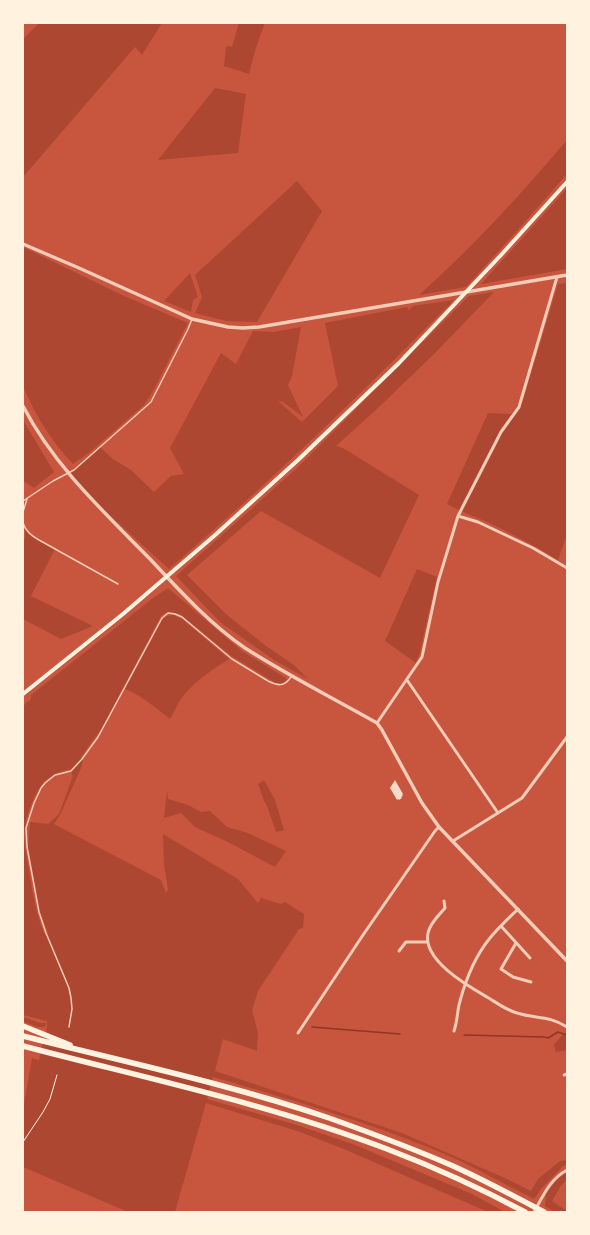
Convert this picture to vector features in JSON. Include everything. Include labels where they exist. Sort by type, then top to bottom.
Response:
[{"type":"highway","points":[[23,1026],[85,1052]]},
{"type":"highway","points":[[23,1036],[235,1090],[328,1118],[388,1139],[452,1166],[512,1194],[544,1212]]},
{"type":"highway","points":[[23,1046],[231,1099],[330,1129],[387,1149],[418,1162],[479,1189],[525,1212]]},
{"type":"main road","points":[[23,694],[129,610],[298,460],[399,363],[501,255],[567,182]]},
{"type":"street","points":[[23,244],[192,319],[228,327],[243,328],[259,327],[567,275]]},
{"type":"street","points":[[377,722],[422,657],[438,582],[458,516],[501,432],[518,407],[557,277]]},
{"type":"street","points":[[23,406],[36,430],[67,473],[179,590],[229,635],[244,647],[292,676],[377,722],[422,803],[439,827],[567,961]]},
{"type":"street","points":[[458,516],[478,522],[533,548],[567,568]]},
{"type":"street","points":[[407,680],[498,813]]},
{"type":"street","points":[[453,841],[522,798],[567,737]]},
{"type":"street","points":[[298,1033],[363,935],[439,827]]},
{"type":"street","points":[[444,901],[445,908],[431,925],[428,934],[428,942],[438,961],[465,984],[506,1008],[517,1013],[553,1020],[567,1027]]},
{"type":"street","points":[[454,1031],[458,1021],[459,1002],[465,984],[480,953],[490,938],[518,909]]},
{"type":"street","points":[[501,926],[530,958]]},
{"type":"street","points":[[399,951],[406,942],[428,942]]},
{"type":"street","points":[[516,943],[501,969],[513,977],[531,982]]},
{"type":"street","points":[[534,1212],[545,1192],[556,1178],[567,1170]]},
{"type":"lane","points":[[23,500],[74,470],[151,402],[188,330],[192,319]]},
{"type":"lane","points":[[23,512],[27,499]]},
{"type":"lane","points":[[23,523],[24,528],[39,540],[118,584]]},
{"type":"lane","points":[[69,1027],[72,1008],[69,988],[39,912],[27,847],[26,828],[34,803],[41,788],[55,775],[71,771],[91,748],[104,727],[162,618],[168,614],[175,614],[182,617],[232,659],[274,684],[284,684],[292,676]]},
{"type":"path","points":[[23,1142],[50,1099],[57,1075]]},
{"type":"shaded area","points":[[39,23],[162,23],[142,55],[135,47],[23,177],[23,39]]},
{"type":"shaded area","points":[[239,23],[265,23],[249,74],[224,66],[226,47],[232,47]]},
{"type":"shaded area","points":[[215,88],[246,94],[238,153],[158,160]]},
{"type":"shaded area","points":[[567,140],[567,174],[466,287],[419,295],[458,259],[496,220]]},
{"type":"shaded area","points":[[297,181],[322,211],[257,322],[226,321],[195,313],[202,297],[195,275]]},
{"type":"shaded area","points":[[567,188],[567,269],[481,284],[561,195]]},
{"type":"shaded area","points":[[23,247],[124,296],[188,323],[153,391],[144,405],[90,452],[73,464],[44,427],[23,386]]},
{"type":"shaded area","points":[[190,273],[198,297],[193,300],[191,312],[164,301]]},
{"type":"shaded area","points":[[567,283],[567,534],[558,560],[505,531],[447,504],[488,413],[511,414],[523,400],[558,284]]},
{"type":"shaded area","points":[[494,292],[435,353],[336,446],[343,448],[419,495],[380,578],[261,511],[187,575],[227,615],[266,646],[294,665],[308,679],[274,660],[220,622],[176,576],[296,469],[469,296]]},
{"type":"shaded area","points":[[454,300],[314,438],[169,569],[87,495],[67,473],[74,470],[100,447],[113,459],[131,470],[154,492],[171,476],[184,474],[170,448],[221,353],[236,364],[253,331],[274,332],[301,327],[292,376],[288,385],[303,417],[283,402],[278,401],[302,422],[338,386],[325,323],[407,307],[409,310],[413,306]]},
{"type":"shaded area","points":[[23,420],[54,472],[34,488],[23,481]]},
{"type":"shaded area","points":[[25,528],[30,534],[55,549],[31,596],[93,626],[61,639],[23,619],[23,541],[25,538]]},
{"type":"shaded area","points":[[417,569],[437,577],[419,656],[416,663],[385,641]]},
{"type":"shaded area","points":[[168,588],[242,651],[286,678],[286,681],[283,683],[276,683],[230,655],[180,614],[170,612],[163,614],[103,726],[81,757],[83,760],[81,768],[60,815],[54,824],[161,880],[166,893],[168,890],[164,864],[163,834],[238,879],[258,903],[261,898],[281,904],[285,902],[304,914],[303,928],[299,929],[258,991],[252,1010],[258,1033],[257,1051],[223,1039],[215,1071],[402,1133],[531,1191],[538,1179],[560,1161],[567,1160],[567,1164],[563,1166],[541,1189],[534,1199],[458,1160],[428,1147],[337,1114],[213,1077],[207,1099],[297,1125],[355,1145],[472,1194],[505,1212],[488,1212],[344,1149],[300,1132],[206,1103],[175,1212],[128,1212],[23,1167],[23,1110],[32,1058],[39,1060],[47,1027],[47,1021],[23,1015],[23,706],[31,699],[31,695],[153,598]],"holes":[[[70,769],[73,776],[59,814],[48,824],[30,822],[28,846],[40,912],[48,933],[45,935],[36,909],[32,891],[25,846],[25,827],[32,802],[38,790],[46,780],[54,775]]]},
{"type":"shaded area","points":[[173,615],[182,619],[229,659],[189,689],[179,702],[170,719],[143,699],[125,689],[162,620],[167,616]]},
{"type":"shaded area","points":[[264,780],[275,800],[284,830],[276,832],[258,784]]},
{"type":"shaded area","points":[[167,790],[168,799],[188,805],[201,812],[210,811],[227,827],[248,833],[286,851],[275,867],[228,842],[195,827],[181,813],[164,818]]},
{"type":"shaded area","points":[[23,1017],[40,1023],[46,1023],[45,1027],[37,1027],[23,1021]]},
{"type":"shaded area","points":[[563,1034],[567,1036],[567,1050],[556,1052],[554,1045]]},
{"type":"shaded area","points":[[567,1173],[567,1179],[560,1187],[552,1201],[567,1212],[555,1212],[545,1206],[546,1194],[557,1179]]},
{"type":"building","points":[[395,780],[403,794],[401,797],[402,798],[399,800],[397,800],[390,788]]},
{"type":"waterway","points":[[312,1027],[400,1034]]},
{"type":"waterway","points":[[464,1035],[548,1038],[558,1032],[567,1035]]}]
